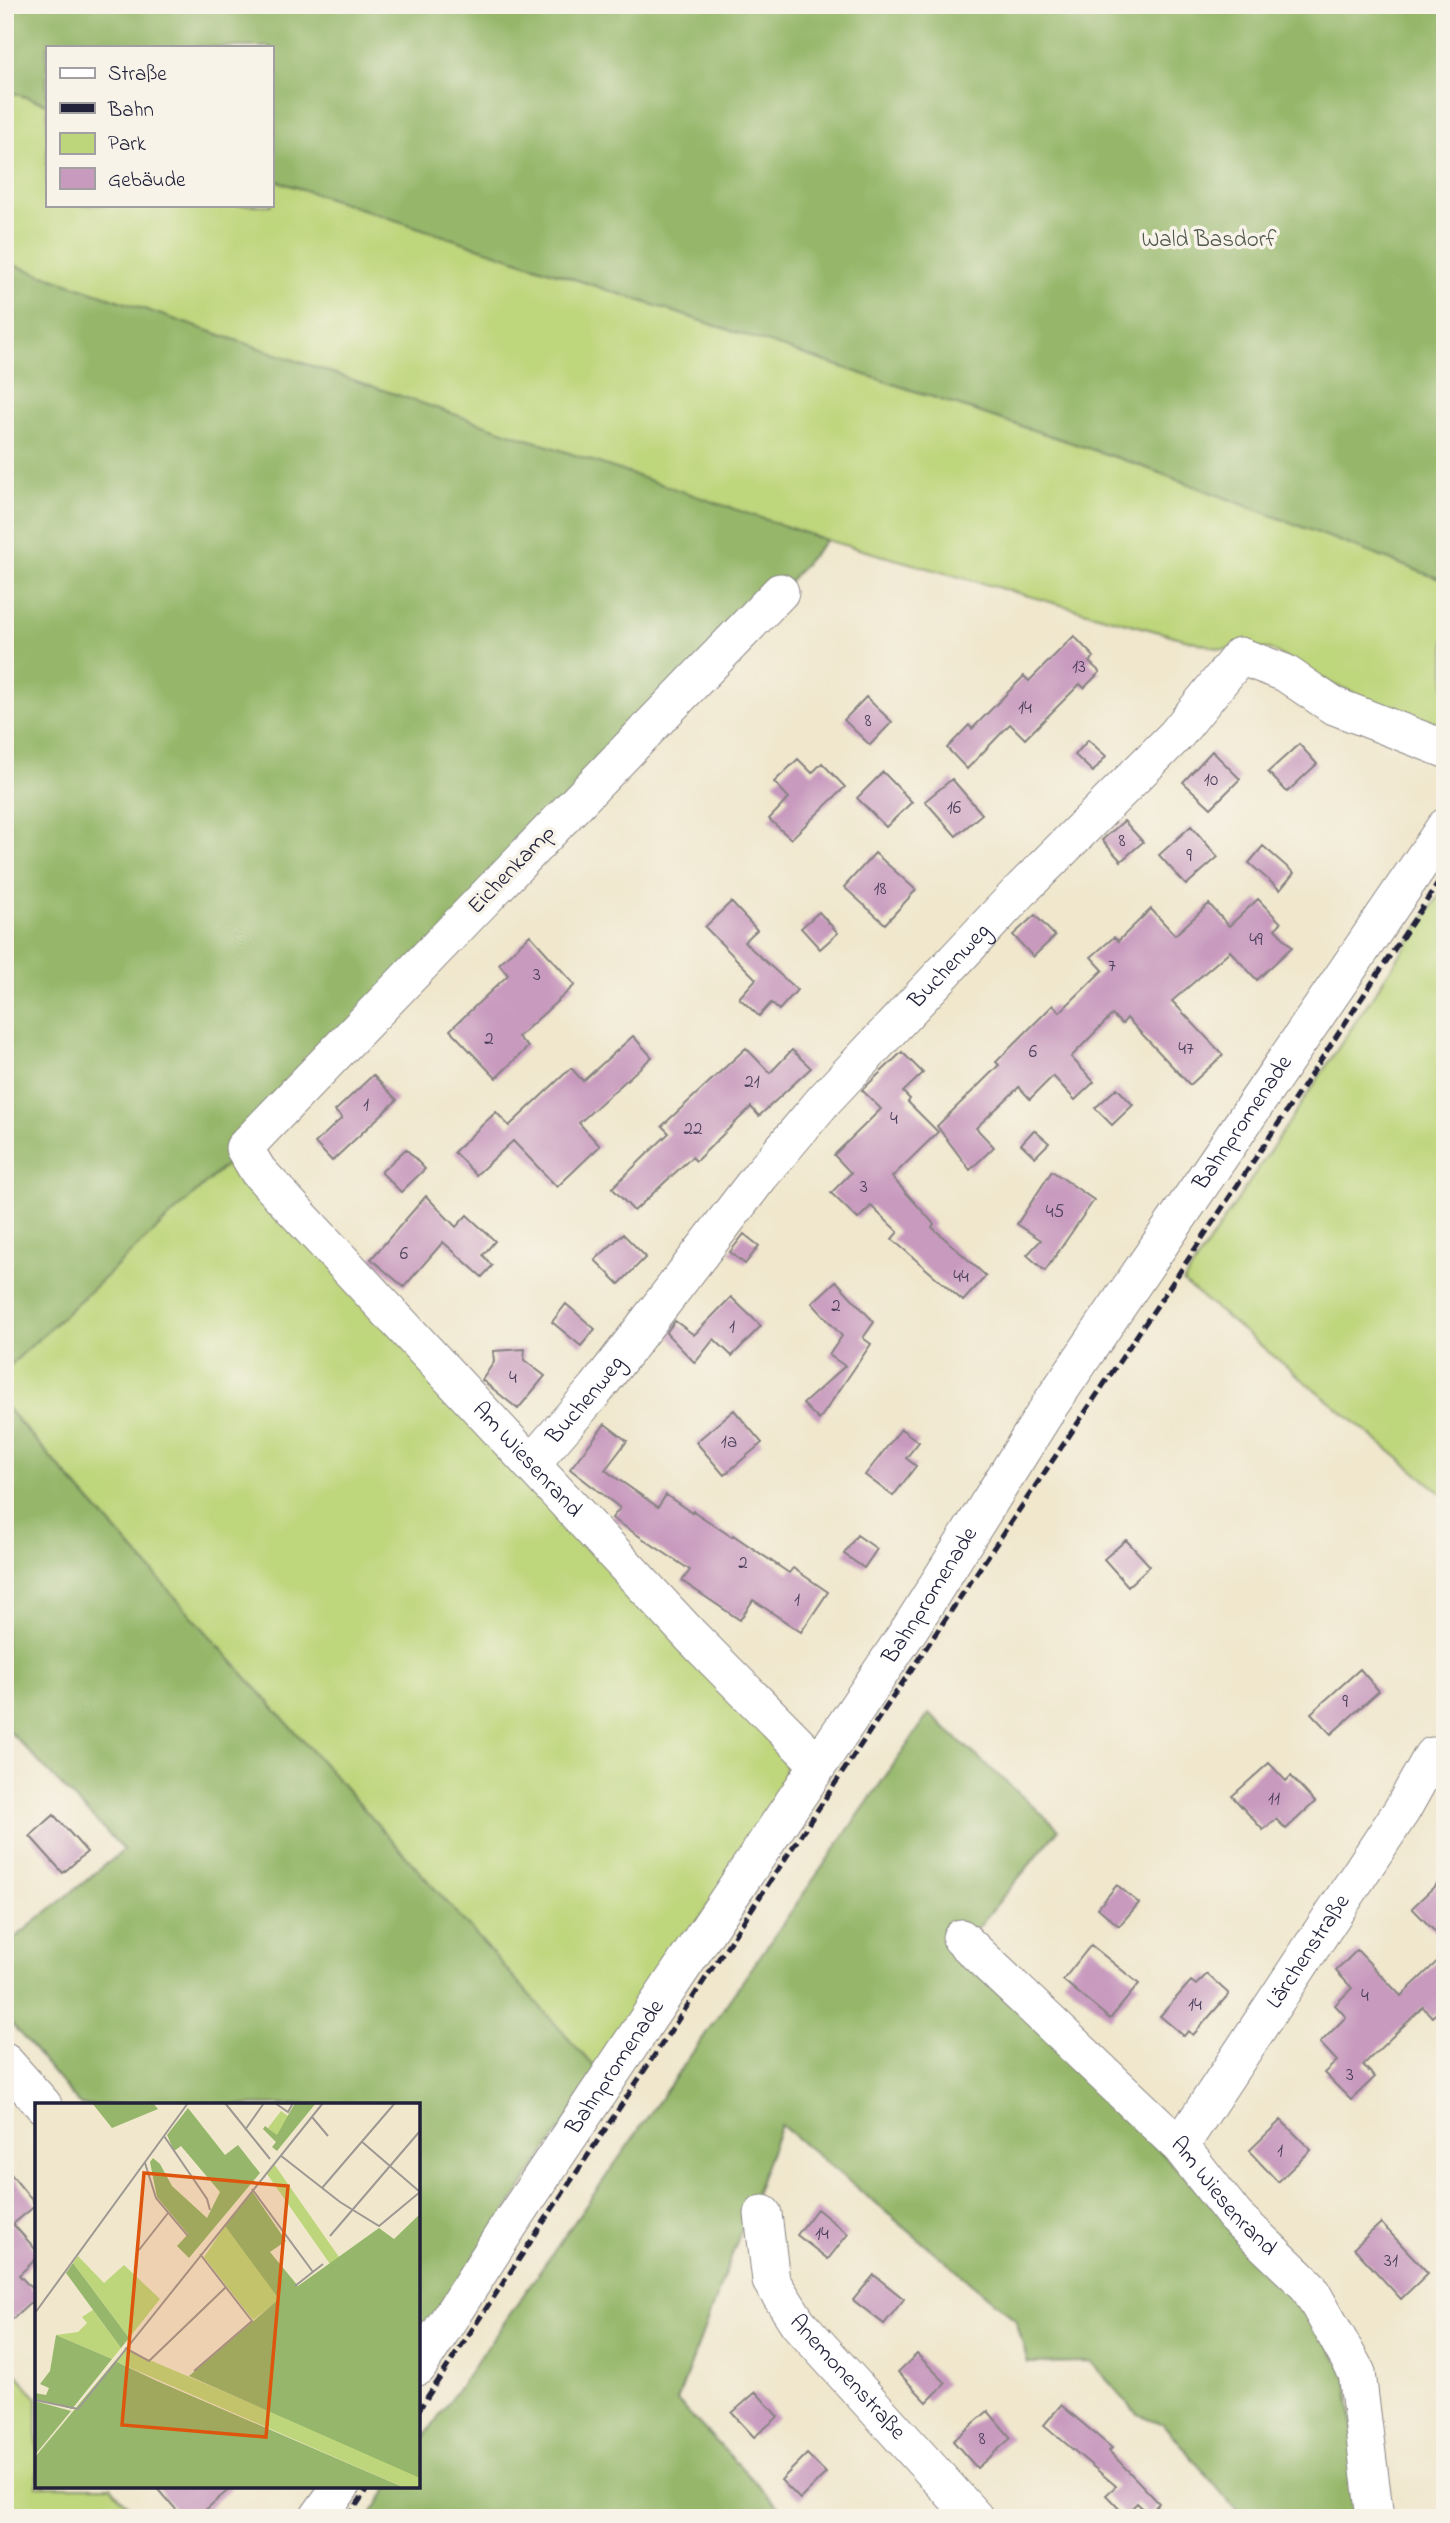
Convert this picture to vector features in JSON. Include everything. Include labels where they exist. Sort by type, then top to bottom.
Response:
[{"type":"street","name":"Eichenkamp","points":[[244,1148],[780,592]]},
{"type":"street","name":"Buchenweg","points":[[531,1464],[597,1388],[760,1176],[824,1100],[1023,888],[1176,735],[1240,656],[1285,673],[1332,705],[1445,749]]},
{"type":"street","name":"Bahnpromenade","points":[[420,2365],[510,2224],[911,1627],[1052,1402],[1445,827]]},
{"type":"street","name":"Am Wiesenrand","points":[[244,1148],[258,1171],[691,1636],[818,1764]]},
{"type":"street","name":"Lärchenstraße","points":[[1180,2146],[1402,1810],[1432,1756]]},
{"type":"street","name":"Am Wiesenrand","points":[[961,1938],[1180,2146],[1235,2216],[1308,2286],[1357,2373],[1375,2518]]},
{"type":"street","points":[[5,2062],[41,2103]]},
{"type":"street","name":"Anemonenstraße","points":[[763,2214],[771,2281],[799,2323],[975,2518]]},
{"type":"street","points":[[318,2518],[340,2488]]},
{"type":"green space","name":"Wald Basdorf","points":[[5,5],[1445,5],[1445,581],[1136,464],[273,180],[273,46],[46,46],[46,104],[5,90]]},
{"type":"green space","points":[[5,90],[46,104],[46,206],[273,206],[273,180],[1136,464],[1445,581],[1445,731],[1334,685],[1269,649],[1221,649],[826,540],[5,272]]},
{"type":"green space","points":[[5,262],[826,540],[780,592],[234,1157],[5,1370]]},
{"type":"green space","points":[[1445,887],[1445,1496],[1183,1282]]},
{"type":"green space","points":[[234,1157],[778,1744],[786,1768],[775,1805],[598,2072],[5,1406],[5,1370]]},
{"type":"green space","points":[[5,1406],[598,2072],[420,2343],[420,2103],[78,2103],[5,2016],[5,1946],[124,1850],[5,1727]]},
{"type":"green space","points":[[929,1714],[1059,1829],[960,1949],[1300,2293],[1347,2377],[1363,2518],[1243,2518],[1163,2424],[1137,2414],[1091,2362],[1028,2363],[1016,2320],[781,2125],[677,2401],[790,2518],[368,2518],[389,2488],[420,2488],[420,2443]]},
{"type":"green space","points":[[5,2360],[35,2396],[35,2488],[113,2488],[138,2518],[11,2518],[5,2510]]},
{"type":"building","points":[[1074,636],[1094,657],[1089,662],[1100,672],[1084,688],[1080,684],[1025,739],[1010,724],[967,769],[947,748],[969,725],[972,729],[1024,676],[1029,681]]},
{"type":"building","points":[[866,697],[892,722],[870,745],[844,720]]},
{"type":"building","points":[[1088,740],[1106,756],[1093,772],[1075,755]]},
{"type":"building","points":[[1299,744],[1317,764],[1287,792],[1268,772]]},
{"type":"building","points":[[1212,751],[1240,779],[1211,808],[1183,782]]},
{"type":"building","points":[[798,759],[812,773],[822,763],[845,787],[791,839],[769,819],[789,798],[774,782]]},
{"type":"building","points":[[883,772],[912,802],[886,827],[857,798]]},
{"type":"building","points":[[952,779],[982,814],[956,836],[925,801]]},
{"type":"building","points":[[1124,821],[1143,842],[1121,861],[1102,840]]},
{"type":"building","points":[[1191,826],[1218,857],[1186,885],[1159,855]]},
{"type":"building","points":[[1263,846],[1294,873],[1280,890],[1249,863]]},
{"type":"building","points":[[875,853],[916,890],[885,924],[844,887]]},
{"type":"building","points":[[1258,899],[1281,923],[1275,929],[1292,947],[1257,980],[1230,951],[1172,1001],[1223,1055],[1190,1085],[1127,1018],[1122,1024],[1112,1015],[1071,1057],[1094,1082],[1075,1100],[1053,1076],[1030,1099],[1019,1087],[976,1128],[994,1147],[970,1170],[937,1126],[999,1065],[996,1062],[1053,1005],[1060,1012],[1103,970],[1091,957],[1114,937],[1118,941],[1151,909],[1175,935],[1209,904],[1229,926]]},
{"type":"building","points":[[731,902],[757,930],[744,942],[797,990],[779,1010],[771,1003],[759,1016],[739,998],[756,979],[705,927]]},
{"type":"building","points":[[819,912],[838,933],[820,949],[801,928]]},
{"type":"building","points":[[1035,915],[1055,936],[1033,957],[1013,935]]},
{"type":"building","points":[[530,935],[575,985],[518,1037],[528,1047],[496,1078],[450,1030],[508,975],[499,964]]},
{"type":"building","points":[[633,1036],[652,1057],[579,1123],[600,1146],[557,1187],[513,1141],[476,1175],[454,1152],[496,1112],[509,1126],[571,1068],[583,1081]]},
{"type":"building","points":[[746,1048],[770,1073],[792,1050],[811,1068],[759,1116],[751,1107],[696,1161],[692,1157],[634,1211],[612,1188],[669,1133],[662,1126]]},
{"type":"building","points":[[902,1052],[923,1073],[903,1092],[910,1099],[908,1102],[938,1132],[892,1177],[934,1224],[932,1227],[986,1276],[963,1301],[892,1239],[898,1232],[871,1206],[858,1219],[831,1193],[851,1173],[834,1155],[881,1109],[862,1090]]},
{"type":"building","points":[[373,1075],[397,1100],[332,1161],[315,1143],[342,1118],[335,1111]]},
{"type":"building","points":[[1117,1088],[1133,1105],[1112,1125],[1095,1108]]},
{"type":"building","points":[[1034,1130],[1049,1143],[1035,1157],[1021,1144]]},
{"type":"building","points":[[406,1149],[425,1169],[401,1192],[381,1172]]},
{"type":"building","points":[[1052,1171],[1094,1200],[1045,1271],[1027,1255],[1041,1240],[1017,1224]]},
{"type":"building","points":[[426,1196],[456,1227],[467,1215],[495,1241],[483,1255],[492,1266],[482,1277],[443,1242],[404,1287],[371,1259]]},
{"type":"building","points":[[623,1234],[646,1257],[619,1284],[595,1260]]},
{"type":"building","points":[[744,1234],[759,1246],[745,1264],[730,1252]]},
{"type":"building","points":[[836,1281],[874,1322],[863,1338],[871,1344],[819,1420],[803,1404],[845,1366],[829,1355],[842,1336],[812,1303]]},
{"type":"building","points":[[731,1297],[761,1326],[732,1356],[714,1339],[695,1363],[666,1333],[675,1321],[694,1335]]},
{"type":"building","points":[[566,1304],[595,1329],[581,1346],[552,1322]]},
{"type":"building","points":[[525,1349],[524,1360],[545,1376],[518,1409],[482,1380],[494,1362],[493,1351]]},
{"type":"building","points":[[734,1410],[762,1443],[724,1475],[696,1442]]},
{"type":"building","points":[[605,1424],[627,1441],[605,1470],[658,1507],[666,1495],[732,1537],[733,1535],[789,1573],[793,1568],[828,1592],[801,1632],[753,1600],[740,1620],[682,1581],[690,1570],[612,1518],[620,1508],[570,1469]]},
{"type":"building","points":[[901,1429],[919,1442],[906,1458],[916,1466],[893,1496],[865,1475]]},
{"type":"building","points":[[857,1535],[877,1549],[864,1568],[844,1554]]},
{"type":"building","points":[[1126,1540],[1150,1566],[1128,1586],[1104,1559]]},
{"type":"building","points":[[1360,1669],[1379,1691],[1331,1734],[1311,1713]]},
{"type":"building","points":[[1269,1763],[1286,1781],[1291,1776],[1315,1802],[1286,1829],[1276,1819],[1263,1830],[1232,1796]]},
{"type":"building","points":[[54,1815],[87,1852],[63,1873],[30,1836]]},
{"type":"building","points":[[1445,1876],[1445,1942],[1412,1908]]},
{"type":"building","points":[[1117,1885],[1139,1903],[1119,1926],[1098,1908]]},
{"type":"building","points":[[1091,1945],[1139,1984],[1110,2019],[1063,1980]]},
{"type":"building","points":[[1357,1950],[1401,1996],[1445,1954],[1445,2005],[1432,2017],[1423,2007],[1363,2065],[1375,2077],[1351,2100],[1324,2073],[1337,2061],[1320,2043],[1346,2017],[1335,2005],[1352,1988],[1336,1971]]},
{"type":"building","points":[[1207,1974],[1229,1994],[1193,2035],[1188,2031],[1184,2036],[1160,2016],[1191,1981],[1196,1985]]},
{"type":"building","points":[[1281,2120],[1311,2150],[1278,2182],[1249,2151]]},
{"type":"building","points":[[5,2167],[35,2204],[13,2224],[35,2249],[35,2260],[19,2275],[35,2292],[35,2299],[5,2326]]},
{"type":"building","points":[[817,2209],[848,2234],[828,2259],[797,2235]]},
{"type":"building","points":[[1381,2223],[1428,2273],[1401,2299],[1354,2248]]},
{"type":"building","points":[[874,2275],[904,2299],[884,2324],[853,2300]]},
{"type":"building","points":[[917,2354],[946,2383],[927,2402],[898,2372]]},
{"type":"building","points":[[756,2392],[778,2417],[754,2437],[732,2413]]},
{"type":"building","points":[[1061,2405],[1112,2448],[1109,2451],[1159,2503],[1149,2514],[1137,2503],[1125,2515],[1106,2495],[1116,2486],[1044,2425]]},
{"type":"building","points":[[988,2411],[1011,2438],[977,2468],[953,2441]]},
{"type":"building","points":[[807,2454],[826,2473],[800,2499],[781,2480]]},
{"type":"building","points":[[158,2488],[231,2488],[196,2518],[183,2518]]},
{"type":"railway","points":[[420,2408],[1445,873]]},
{"type":"railway","points":[[348,2518],[368,2488]]}]
